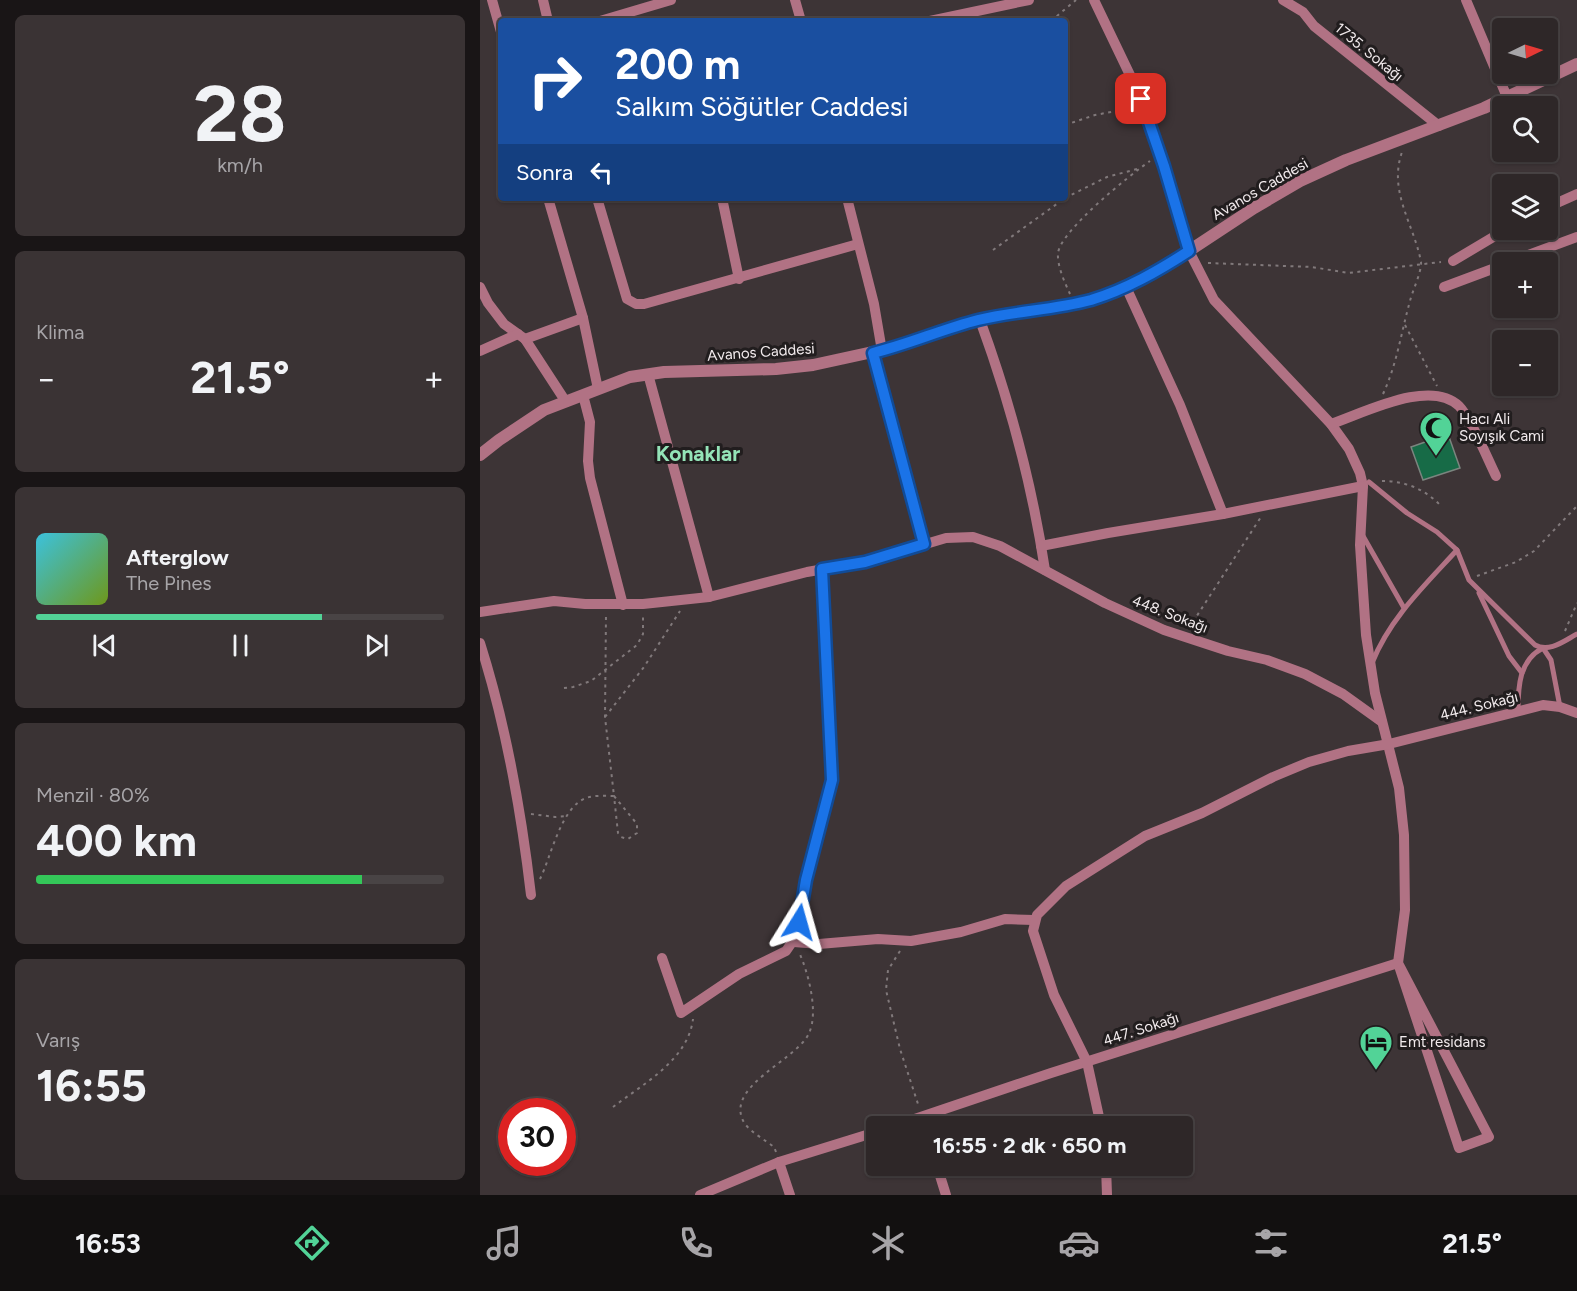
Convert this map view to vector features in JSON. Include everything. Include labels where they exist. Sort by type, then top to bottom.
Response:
[{"type":"street","points":[[492,0],[498,21]]},
{"type":"street","points":[[543,0],[547,18]]},
{"type":"street","points":[[610,18],[671,0]]},
{"type":"street","points":[[795,0],[800,18]]},
{"type":"street","points":[[944,18],[1029,0]]},
{"type":"street","points":[[1094,0],[1131,73],[1144,105],[1189,251],[1214,300],[1331,424],[1349,449],[1366,484],[1361,532],[1363,605],[1370,668],[1399,788],[1406,859],[1405,910],[1398,963],[1459,1148],[1489,1137],[1398,963]]},
{"type":"street","name":"1735. Sokağı","points":[[1283,0],[1303,12],[1314,26],[1439,126]]},
{"type":"street","points":[[1300,0],[1303,12]]},
{"type":"street","points":[[1466,0],[1508,96]]},
{"type":"street","name":"Avanos Caddesi","points":[[1510,96],[1577,64]]},
{"type":"street","name":"Avanos Caddesi","points":[[480,455],[537,415],[630,378],[648,374],[795,368],[878,352],[980,320],[1074,304],[1126,287],[1163,268],[1254,208],[1300,182],[1346,160],[1492,104]]},
{"type":"street","points":[[1558,203],[1577,194]]},
{"type":"street","points":[[549,201],[583,318],[598,389]]},
{"type":"street","points":[[598,201],[627,299],[631,302],[644,304],[858,244]]},
{"type":"street","points":[[723,201],[739,279]]},
{"type":"street","points":[[848,201],[874,304],[878,352]]},
{"type":"street","points":[[1536,252],[1577,237]]},
{"type":"street","points":[[1453,261],[1492,238]]},
{"type":"street","points":[[1444,287],[1492,269]]},
{"type":"street","points":[[480,287],[504,324],[521,336],[566,402]]},
{"type":"street","points":[[1126,287],[1176,395],[1223,514]]},
{"type":"street","points":[[480,351],[583,318]]},
{"type":"street","points":[[980,320],[1004,387],[1017,433],[1032,494],[1045,570]]},
{"type":"street","points":[[648,374],[709,597]]},
{"type":"street","points":[[583,395],[590,422],[588,461],[590,478],[623,605]]},
{"type":"street","points":[[1331,424],[1417,395],[1444,398],[1454,402],[1463,411],[1496,476]]},
{"type":"street","points":[[1041,546],[1223,514],[1366,484]]},
{"type":"street","name":"448. Sokağı","points":[[480,612],[554,601],[623,605],[709,597],[822,569],[865,562],[946,538],[964,536],[982,539],[1000,546],[1114,608],[1183,636],[1228,651],[1267,660],[1305,674],[1343,694],[1382,722]]},
{"type":"street","points":[[662,958],[681,1012],[740,974],[786,951],[794,942],[806,880],[832,780],[822,569]]},
{"type":"street","points":[[480,643],[504,729],[520,810],[531,895]]},
{"type":"street","name":"444. Sokağı","points":[[1034,920],[1066,886],[1145,836],[1202,813],[1300,765],[1348,750],[1389,744],[1543,705],[1560,706],[1577,713]]},
{"type":"street","points":[[794,942],[819,944],[878,939],[911,941],[944,936],[1005,919],[1034,920],[1033,931],[1048,980],[1064,1018],[1087,1062],[1099,1116]]},
{"type":"street","name":"447. Sokağı","points":[[940,1116],[1087,1062],[1398,963]]},
{"type":"street","points":[[700,1195],[779,1162],[866,1135]]},
{"type":"street","points":[[779,1162],[790,1195]]},
{"type":"street","points":[[940,1176],[946,1195]]},
{"type":"street","points":[[1106,1176],[1107,1195]]},
{"type":"lane","points":[[878,352],[924,544]]},
{"type":"lane","points":[[1366,484],[1437,532],[1457,550],[1469,580],[1535,645],[1550,648],[1577,634]]},
{"type":"lane","points":[[1361,532],[1404,608]]},
{"type":"lane","points":[[1370,668],[1388,630],[1404,608],[1457,550]]},
{"type":"lane","points":[[1477,589],[1509,656],[1522,673]]},
{"type":"lane","points":[[1518,711],[1518,692],[1522,673],[1532,654],[1543,648]]},
{"type":"lane","points":[[1543,648],[1551,660],[1560,706]]},
{"type":"path","points":[[1055,18],[1076,0]]},
{"type":"path","points":[[1068,124],[1095,115],[1144,105]]},
{"type":"path","points":[[1374,409],[1393,372],[1421,264],[1398,186],[1400,156],[1408,138]]},
{"type":"path","points":[[1068,196],[1107,177],[1140,168],[1095,206],[1060,248],[1058,259],[1074,304]]},
{"type":"path","points":[[993,250],[1061,201]]},
{"type":"path","points":[[1195,263],[1312,267],[1348,273],[1453,261]]},
{"type":"path","points":[[1405,325],[1422,361],[1444,398]]},
{"type":"path","points":[[1366,484],[1396,482],[1413,486],[1428,494],[1441,506]]},
{"type":"path","points":[[1183,636],[1269,504]]},
{"type":"path","points":[[1469,580],[1526,558],[1552,535],[1577,506]]},
{"type":"path","points":[[605,717],[644,667],[686,600]]},
{"type":"path","points":[[1559,643],[1577,603]]},
{"type":"path","points":[[531,895],[567,816],[572,807],[583,799],[591,796],[614,796],[638,824],[637,833],[628,839],[623,839],[618,833],[614,796],[605,717],[606,604]]},
{"type":"path","points":[[564,687],[573,687],[591,681],[637,645],[641,639],[643,604]]},
{"type":"path","points":[[520,810],[543,817],[567,816]]},
{"type":"path","points":[[911,941],[892,962],[886,975],[885,985],[900,1049],[922,1116]]},
{"type":"path","points":[[779,1162],[774,1147],[747,1126],[741,1109],[745,1096],[753,1084],[795,1051],[809,1034],[812,1022],[810,988],[794,942]]},
{"type":"path","points":[[613,1107],[654,1076],[684,1047],[692,1029],[693,1004]]},
{"type":"building","name":"Hacı Ali Soyışık Cami","points":[[1448,434],[1460,468],[1423,480],[1411,447]]},
{"type":"place","name":"Hacı Ali Soyışık Cami","points":[[1436,457]]},
{"type":"place","name":"Emt residans","points":[[1376,1071]]},
{"type":"district","name":"Konaklar","points":[[698,454]]},
{"type":"route","points":[[799,922],[806,880],[832,780],[822,569],[865,562],[924,544],[873,353],[987,318],[1074,304],[1109,294],[1145,278],[1189,251],[1141,99]]}]
